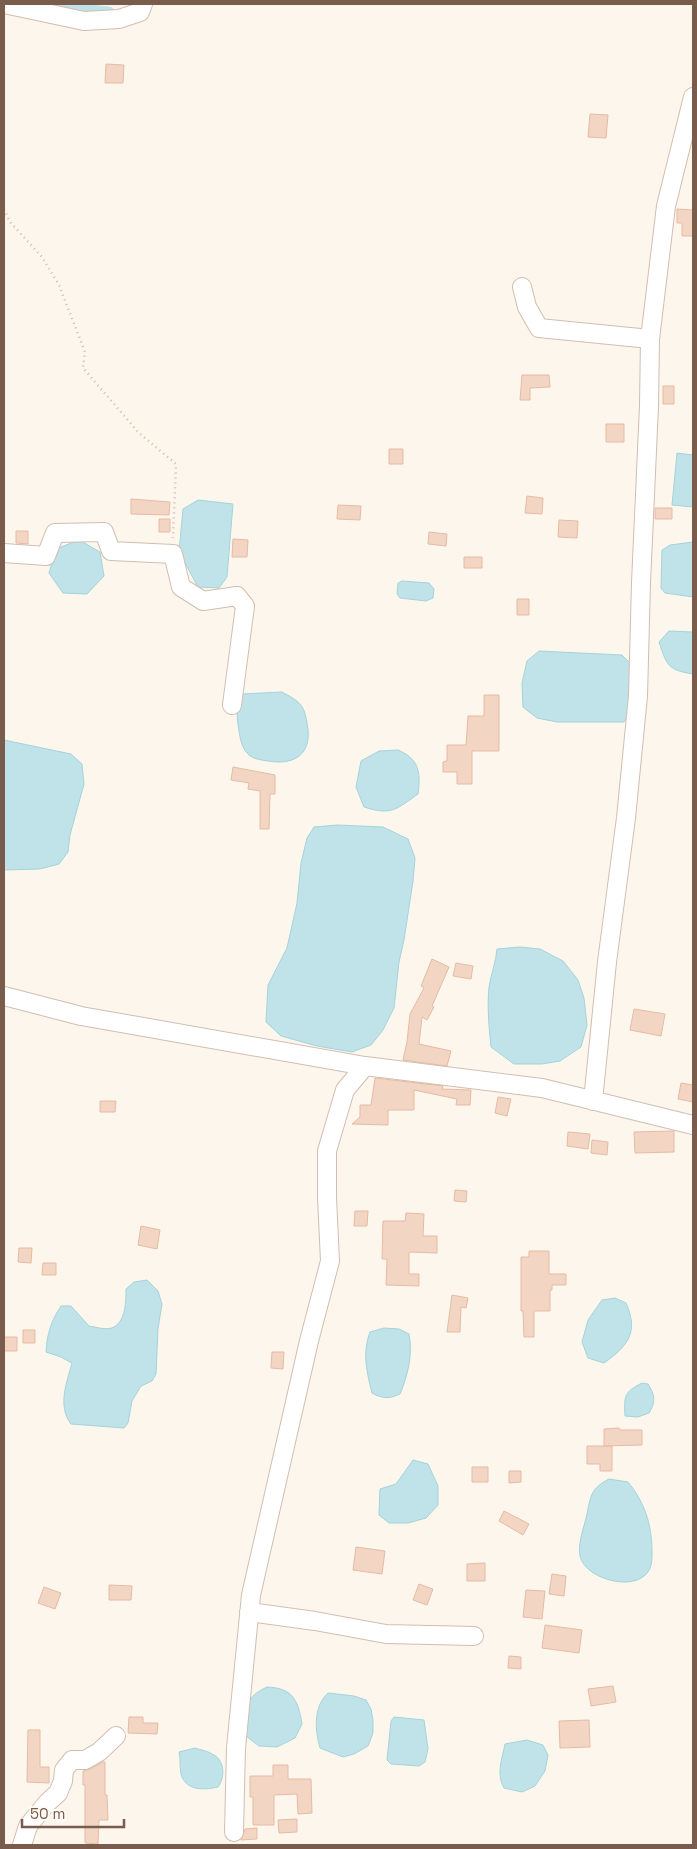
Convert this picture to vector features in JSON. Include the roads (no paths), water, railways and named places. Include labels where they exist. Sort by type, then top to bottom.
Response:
[{"type":"street","points":[[4,4],[84,21],[119,19],[140,12],[143,4]]},
{"type":"street","points":[[594,1101],[607,962],[626,818],[638,696],[650,339],[666,206],[693,97]]},
{"type":"street","points":[[522,286],[527,307],[539,328],[650,339]]},
{"type":"street","points":[[4,553],[46,556],[55,534],[104,532],[111,551],[173,554],[181,587],[203,601],[237,596],[245,606],[232,705]]},
{"type":"street","points":[[4,996],[81,1016],[365,1066],[542,1088],[693,1125]]},
{"type":"street","points":[[234,1832],[236,1748],[251,1595],[330,1261],[327,1151],[345,1090],[365,1066]]},
{"type":"street","points":[[249,1612],[315,1621],[386,1634],[474,1636]]},
{"type":"street","points":[[22,1845],[28,1826],[47,1803],[58,1794],[63,1781],[64,1770],[72,1760],[85,1760],[99,1752],[116,1736]]},
{"type":"water","points":[[677,453],[693,455],[693,507],[672,505]]},
{"type":"water","points":[[198,500],[233,504],[227,577],[219,588],[198,587],[179,552],[183,509]]},
{"type":"water","points":[[79,540],[100,552],[104,576],[87,594],[63,593],[49,573],[56,549]]},
{"type":"water","points":[[693,542],[693,597],[665,593],[661,588],[662,550],[670,545]]},
{"type":"water","points":[[402,581],[429,583],[434,589],[433,598],[426,601],[400,598],[397,594],[398,583]]},
{"type":"water","points":[[669,631],[693,632],[693,674],[678,671],[670,666],[664,657],[659,642]]},
{"type":"water","points":[[539,651],[622,655],[633,666],[628,716],[624,722],[557,722],[537,718],[523,707],[522,683],[527,661]]},
{"type":"water","points":[[282,692],[296,700],[302,707],[307,723],[308,742],[301,755],[295,759],[278,762],[254,758],[245,751],[241,740],[237,712],[238,703],[242,694]]},
{"type":"water","points":[[4,740],[71,754],[82,764],[84,784],[70,835],[68,852],[59,864],[40,869],[4,870]]},
{"type":"water","points":[[398,750],[410,758],[417,767],[419,773],[418,794],[393,810],[381,811],[364,807],[356,787],[361,761],[379,751]]},
{"type":"water","points":[[338,825],[383,827],[408,839],[415,858],[394,1008],[383,1030],[371,1045],[352,1052],[317,1046],[281,1036],[266,1022],[268,985],[287,948],[297,903],[301,863],[307,838],[314,827]]},
{"type":"water","points":[[520,947],[540,949],[563,961],[578,980],[584,998],[587,1025],[581,1047],[560,1061],[542,1064],[514,1064],[491,1047],[488,994],[497,949]]},
{"type":"water","points":[[147,1280],[158,1291],[162,1304],[158,1329],[156,1374],[152,1381],[141,1386],[132,1401],[128,1423],[124,1428],[71,1424],[65,1410],[64,1394],[72,1363],[46,1352],[47,1339],[52,1322],[61,1306],[71,1306],[89,1326],[105,1329],[114,1327],[123,1315],[126,1289],[134,1282]]},
{"type":"water","points":[[615,1298],[626,1303],[630,1313],[631,1330],[625,1344],[604,1363],[588,1358],[582,1342],[588,1320],[602,1300]]},
{"type":"water","points":[[384,1328],[399,1329],[409,1334],[410,1349],[407,1372],[400,1394],[393,1397],[383,1397],[372,1393],[366,1363],[366,1348],[370,1332]]},
{"type":"water","points":[[642,1383],[648,1384],[654,1398],[649,1413],[638,1417],[625,1416],[626,1395]]},
{"type":"water","points":[[413,1460],[428,1464],[438,1486],[438,1505],[426,1518],[408,1523],[389,1523],[379,1515],[380,1489],[396,1484]]},
{"type":"water","points":[[609,1479],[628,1482],[643,1506],[649,1524],[652,1542],[651,1565],[647,1574],[637,1580],[618,1582],[598,1576],[584,1564],[580,1556],[581,1539],[591,1497],[597,1487]]},
{"type":"water","points":[[267,1687],[283,1690],[293,1697],[302,1724],[295,1738],[277,1747],[259,1746],[246,1736],[246,1713],[249,1701]]},
{"type":"water","points":[[328,1693],[354,1696],[366,1700],[371,1709],[373,1720],[373,1733],[368,1746],[354,1754],[343,1757],[320,1748],[316,1719],[320,1705]]},
{"type":"water","points":[[394,1717],[424,1720],[428,1749],[425,1762],[419,1766],[391,1764],[387,1760],[391,1721]]},
{"type":"water","points":[[527,1740],[543,1745],[548,1755],[545,1771],[535,1786],[522,1792],[504,1788],[500,1772],[505,1744]]},
{"type":"water","points":[[195,1748],[212,1754],[220,1761],[223,1775],[218,1787],[202,1789],[193,1787],[188,1785],[182,1777],[179,1752]]},
{"type":"waterway","points":[[62,9],[108,14]]}]
